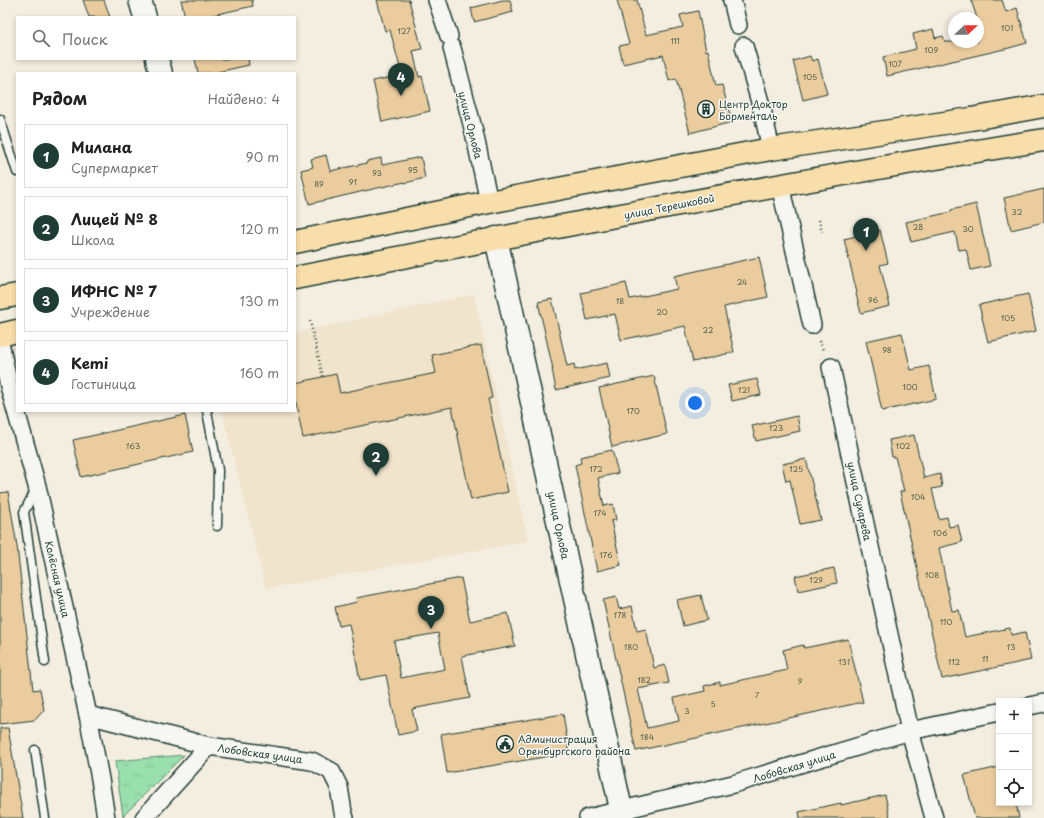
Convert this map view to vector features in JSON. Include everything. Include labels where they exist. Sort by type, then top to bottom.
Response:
[{"type":"main road","points":[[140,0],[145,16]]},
{"type":"main road","points":[[157,60],[161,72]]},
{"type":"main road","points":[[296,242],[488,202],[771,149],[971,119],[1044,106]]},
{"type":"main road","name":"улица Терешковой","points":[[296,278],[496,238],[780,185],[1044,140]]},
{"type":"main road","name":"улица Орлова","points":[[496,238],[622,814]]},
{"type":"main road","points":[[0,298],[16,295]]},
{"type":"main road","points":[[0,335],[16,331]]},
{"type":"street","name":"улица Орлова","points":[[437,0],[474,132],[488,202]]},
{"type":"street","points":[[732,0],[738,25]]},
{"type":"street","points":[[744,46],[762,109],[771,149]]},
{"type":"street","points":[[780,185],[812,325]]},
{"type":"street","name":"Колёсная улица","points":[[0,342],[16,411]]},
{"type":"street","name":"улица Сухарева","points":[[831,368],[910,731],[934,818]]},
{"type":"street","name":"Колёсная улица","points":[[16,412],[37,486],[88,715],[106,818]]},
{"type":"street","points":[[1032,705],[1044,703]]},
{"type":"street","name":"Лобовская улица","points":[[588,818],[622,814],[734,784],[910,731],[996,713]]},
{"type":"street","name":"Лобовская улица","points":[[88,715],[209,746],[312,761],[331,771],[340,787],[345,818]]},
{"type":"street","name":"Лобовская улица","points":[[144,818],[209,746]]},
{"type":"lane","points":[[0,119],[16,169]]},
{"type":"lane","points":[[207,412],[218,470],[217,526]]},
{"type":"lane","points":[[37,486],[24,512],[45,662]]},
{"type":"lane","points":[[35,750],[45,818]]},
{"type":"path","points":[[820,220],[822,232]]},
{"type":"path","points":[[310,321],[323,377]]},
{"type":"path","points":[[812,325],[831,368]]},
{"type":"shaded area","points":[[474,294],[528,541],[266,589],[222,412],[296,412],[296,333]]},
{"type":"green space","points":[[184,755],[123,816],[115,761]]},
{"type":"building","points":[[83,0],[104,0],[110,16],[89,16]]},
{"type":"building","points":[[181,0],[252,0],[253,6],[208,16],[185,16]]},
{"type":"building","points":[[377,0],[409,0],[422,49],[413,51],[419,77],[422,76],[430,111],[382,122],[373,81],[402,75],[390,30],[385,31]]},
{"type":"building","points":[[503,0],[510,0],[513,12],[474,22],[471,8]]},
{"type":"building","points":[[617,0],[637,0],[646,35],[683,27],[680,15],[698,11],[706,51],[708,50],[716,86],[722,85],[732,122],[690,133],[676,79],[669,81],[663,55],[623,64],[619,46],[629,44]]},
{"type":"building","points":[[971,0],[1002,0],[1006,12],[1017,8],[1027,43],[887,76],[883,57],[916,49],[913,34],[933,29],[935,38],[943,36],[945,42],[948,42],[948,48],[984,48],[984,12],[975,12]]},
{"type":"building","points":[[810,56],[812,61],[818,59],[827,94],[803,100],[793,61]]},
{"type":"building","points":[[195,60],[248,60],[249,65],[218,72],[198,72]]},
{"type":"building","points":[[326,155],[330,171],[367,163],[367,161],[381,158],[382,165],[421,157],[425,178],[309,204],[301,170],[313,167],[311,159]]},
{"type":"building","points":[[1044,189],[1044,222],[1011,230],[1004,198]]},
{"type":"building","points":[[976,204],[990,266],[971,270],[966,249],[959,250],[955,232],[911,242],[906,222],[951,212],[951,210]]},
{"type":"building","points":[[880,230],[888,263],[880,265],[890,306],[861,313],[844,239]]},
{"type":"building","points":[[759,257],[768,297],[724,307],[734,352],[693,362],[685,326],[621,340],[615,314],[587,320],[581,293],[626,283],[630,299],[677,289],[674,276]]},
{"type":"building","points":[[1028,294],[1036,331],[988,342],[979,305]]},
{"type":"building","points":[[552,299],[567,366],[574,364],[575,370],[607,363],[610,378],[556,390],[553,369],[538,302]]},
{"type":"building","points":[[902,333],[911,370],[929,366],[936,399],[882,411],[866,341]]},
{"type":"building","points":[[481,345],[492,398],[488,399],[508,492],[471,500],[452,407],[303,438],[296,404],[296,383],[336,374],[340,393],[436,373],[432,355]]},
{"type":"building","points":[[654,376],[667,434],[612,447],[599,388]]},
{"type":"building","points":[[757,379],[761,395],[732,401],[728,385]]},
{"type":"building","points":[[185,415],[193,452],[81,477],[73,440]]},
{"type":"building","points":[[797,416],[800,431],[756,441],[752,426]]},
{"type":"building","points":[[914,435],[924,478],[940,474],[942,487],[932,489],[939,519],[947,517],[949,527],[958,525],[962,542],[939,548],[952,611],[959,610],[965,637],[1010,628],[1011,635],[1025,632],[1031,660],[942,679],[900,492],[904,491],[895,457],[892,457],[889,440]]},
{"type":"building","points":[[612,450],[618,473],[598,478],[604,506],[613,504],[616,520],[611,521],[621,565],[597,571],[575,465],[581,463],[580,457]]},
{"type":"building","points":[[806,459],[821,520],[800,524],[790,480],[786,481],[782,464]]},
{"type":"building","points":[[8,492],[17,546],[33,690],[40,689],[44,710],[35,720],[0,724],[0,493]]},
{"type":"building","points":[[834,568],[837,583],[798,591],[795,576]]},
{"type":"building","points":[[461,578],[470,621],[508,613],[515,646],[462,656],[470,698],[412,709],[417,731],[398,735],[386,675],[360,680],[349,624],[339,626],[335,607],[357,602],[356,598]],"holes":[[[438,633],[445,669],[401,678],[394,641]]]},
{"type":"building","points":[[701,595],[707,620],[683,626],[677,600]]},
{"type":"building","points":[[616,597],[619,609],[632,606],[637,631],[646,629],[654,668],[665,665],[669,683],[638,689],[647,728],[679,721],[674,698],[705,691],[704,686],[720,682],[720,685],[787,670],[783,650],[803,645],[804,648],[848,639],[863,702],[636,751],[603,600]]},
{"type":"building","name":"Администрация Оренбургского района","points":[[563,714],[569,753],[447,773],[441,734]]},
{"type":"building","points":[[0,728],[8,728],[23,818],[0,818]]},
{"type":"building","points":[[996,768],[996,806],[1017,806],[1019,818],[975,818],[964,775]]},
{"type":"building","points":[[885,795],[890,818],[800,818],[799,812],[841,803],[841,805]]},
{"type":"place","name":"Kemi","points":[[401,96]]},
{"type":"place","name":"Центр Доктор Борменталь","points":[[706,109]]},
{"type":"place","name":"Милана","points":[[866,251]]},
{"type":"place","name":"Лицей № 8","points":[[376,476]]},
{"type":"place","name":"ИФНС № 7","points":[[431,629]]},
{"type":"place","name":"Администрация Оренбургского района","points":[[505,744]]}]
